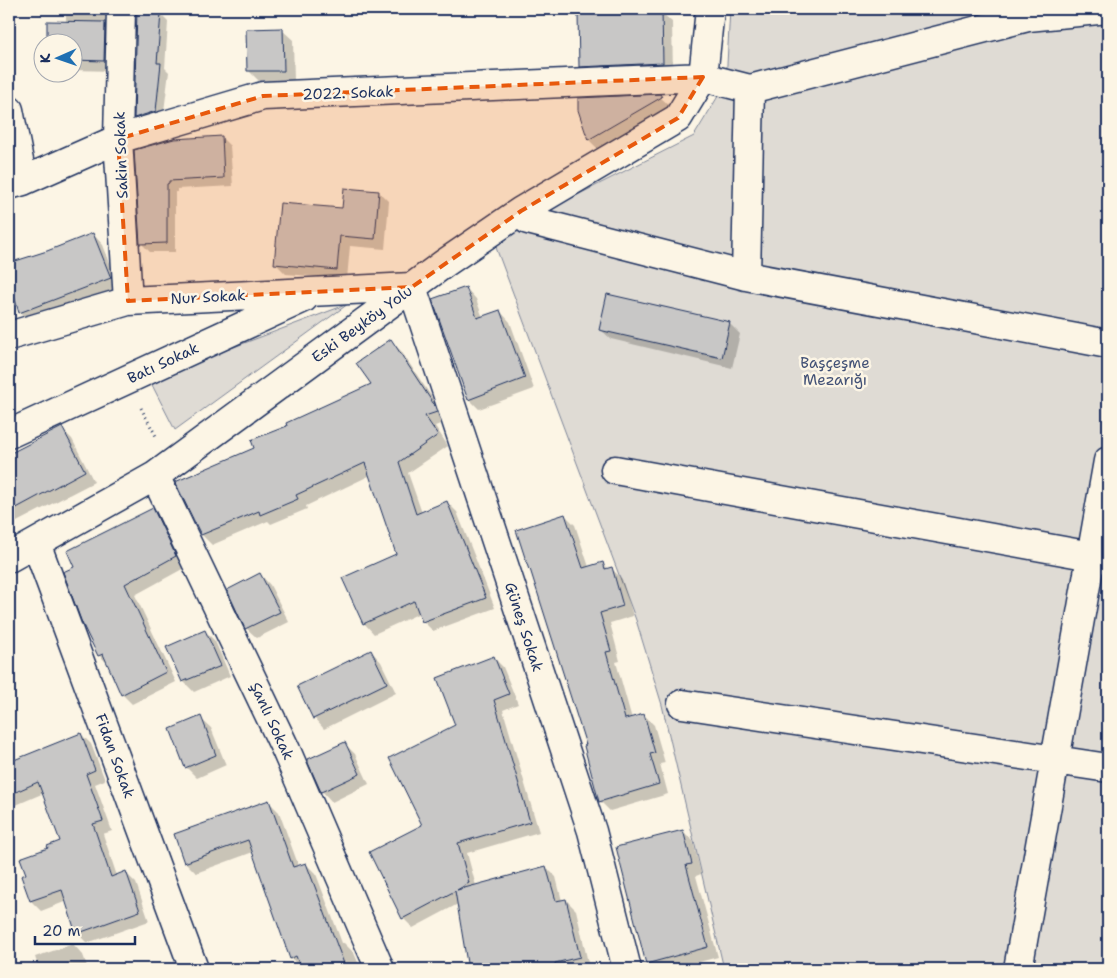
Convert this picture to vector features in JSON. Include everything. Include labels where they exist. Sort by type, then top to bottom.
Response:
[{"type":"street","name":"Sakin Sokak","points":[[121,9],[118,139],[128,301]]},
{"type":"street","points":[[703,77],[710,9]]},
{"type":"street","points":[[746,276],[750,90],[1028,16],[1108,9]]},
{"type":"street","name":"2022. Sokak","points":[[16,183],[118,139],[262,96],[703,77],[750,90]]},
{"type":"street","name":"Eski Beyköy Yolu","points":[[9,558],[163,470],[412,287],[521,212],[678,118],[703,77]]},
{"type":"street","points":[[9,110],[16,183]]},
{"type":"street","points":[[528,220],[746,276],[1108,344]]},
{"type":"street","name":"Nur Sokak","points":[[9,336],[128,301],[412,287]]},
{"type":"street","name":"Güneş Sokak","points":[[412,287],[592,831],[627,969]]},
{"type":"street","name":"Batı Sokak","points":[[9,434],[316,292]]},
{"type":"street","points":[[1018,969],[1056,759],[1100,557],[1108,461]]},
{"type":"street","name":"Şanlı Sokak","points":[[163,470],[380,969]]},
{"type":"street","points":[[615,470],[1100,557]]},
{"type":"street","name":"Fidan Sokak","points":[[36,543],[194,969]]},
{"type":"street","points":[[682,704],[1108,768]]},
{"type":"path","points":[[140,407],[163,470]]},
{"type":"highlighted area","points":[[703,77],[678,118],[521,211],[412,287],[128,301],[118,139],[263,96]]},
{"type":"green space","name":"Başçeşme Mezarığı","points":[[730,9],[1108,9],[1108,969],[724,969],[662,705],[636,620],[495,245],[528,220],[694,136],[726,83]]},
{"type":"green space","points":[[348,304],[175,430],[149,379]]},
{"type":"building","points":[[137,11],[161,13],[157,63],[161,63],[156,111],[134,118]]},
{"type":"building","points":[[662,11],[663,63],[579,67],[578,14]]},
{"type":"building","points":[[47,21],[105,22],[104,61],[82,60],[82,32],[47,32]]},
{"type":"building","points":[[283,28],[284,71],[247,71],[246,29]]},
{"type":"building","points":[[660,94],[662,97],[588,140],[578,110],[578,98]]},
{"type":"building","points":[[222,136],[224,178],[169,181],[167,184],[167,243],[140,244],[134,150],[174,139]]},
{"type":"building","points":[[344,188],[379,191],[375,239],[340,236],[337,270],[274,264],[280,203],[342,208]]},
{"type":"building","points":[[93,233],[111,278],[19,313],[9,279],[9,263]]},
{"type":"building","points":[[466,287],[477,318],[500,310],[525,378],[468,400],[432,299]]},
{"type":"building","points":[[607,294],[730,322],[722,358],[599,330]]},
{"type":"building","points":[[391,339],[435,406],[437,412],[425,416],[438,435],[399,462],[416,514],[447,501],[486,598],[422,622],[414,601],[363,624],[342,578],[396,554],[365,463],[296,495],[298,499],[260,515],[259,511],[201,535],[175,482],[254,448],[251,440],[287,426],[286,423],[371,384],[356,363]]},
{"type":"building","points":[[62,427],[85,471],[9,512],[9,454]]},
{"type":"building","points":[[153,508],[176,556],[125,584],[166,672],[121,695],[103,654],[98,656],[82,623],[63,572],[74,567],[67,551]]},
{"type":"building","points":[[565,514],[583,568],[603,562],[605,569],[612,567],[623,606],[600,613],[611,651],[606,652],[625,719],[644,714],[655,753],[650,754],[659,784],[599,802],[584,746],[586,745],[516,530]]},
{"type":"building","points":[[260,573],[280,612],[245,629],[227,590]]},
{"type":"building","points":[[205,630],[221,666],[182,682],[166,647]]},
{"type":"building","points":[[371,650],[387,683],[313,719],[297,686]]},
{"type":"building","points":[[494,656],[509,694],[494,700],[530,822],[458,843],[469,883],[457,890],[546,866],[556,901],[566,899],[580,957],[555,963],[556,969],[468,969],[455,891],[402,919],[369,852],[422,825],[389,758],[455,725],[437,678]]},
{"type":"building","points":[[201,716],[216,755],[185,768],[170,729]]},
{"type":"building","points":[[81,733],[95,770],[86,774],[103,821],[93,824],[111,877],[126,871],[140,911],[76,934],[62,890],[30,901],[21,876],[26,874],[20,858],[48,848],[47,846],[60,841],[38,782],[9,795],[9,762]]},
{"type":"building","points":[[345,742],[360,774],[321,792],[308,759]]},
{"type":"building","points":[[269,800],[293,867],[306,863],[346,969],[301,969],[296,956],[290,959],[248,840],[184,863],[174,834]]},
{"type":"building","points":[[683,830],[692,864],[686,865],[708,947],[646,964],[616,847]]}]
